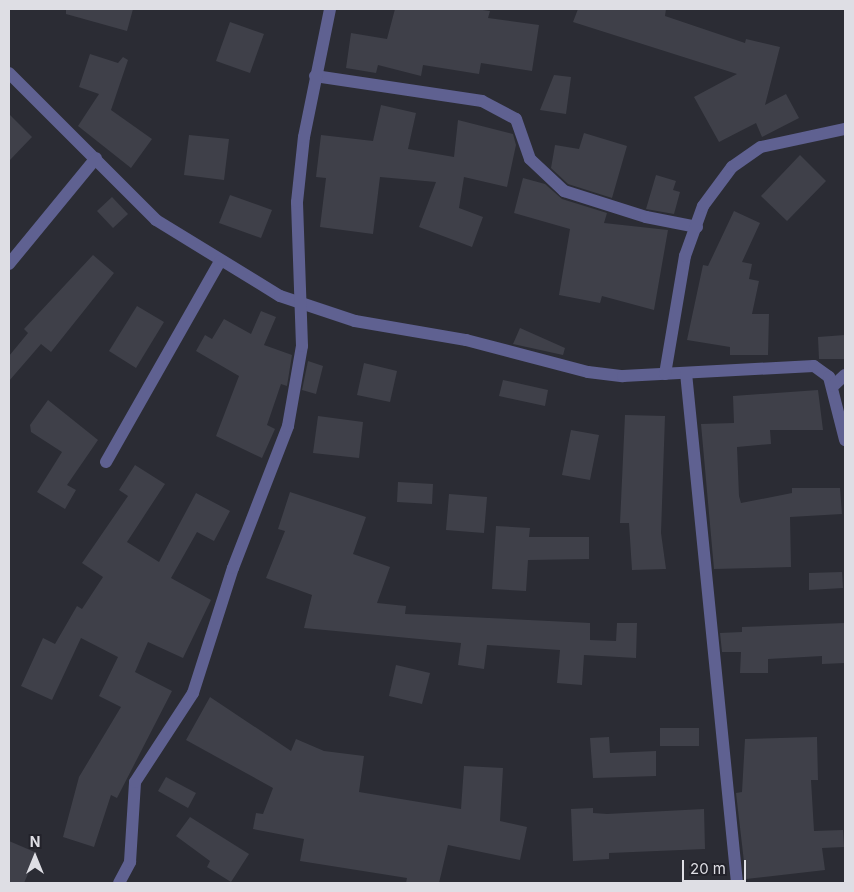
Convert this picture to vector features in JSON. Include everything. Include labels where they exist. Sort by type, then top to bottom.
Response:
[{"type":"street","points":[[119,883],[130,862],[134,782],[193,693],[233,568],[288,426],[302,346],[297,202],[315,76],[330,9]]},
{"type":"street","points":[[9,73],[156,220],[220,261],[301,304],[355,321],[466,340],[588,372],[665,374],[814,366],[824,370],[833,386],[843,418],[845,440]]},
{"type":"street","points":[[315,76],[482,101],[516,119],[530,159],[564,191],[646,217],[697,227]]},
{"type":"street","points":[[665,374],[685,256],[697,227],[702,206],[732,167],[762,147],[845,129]]},
{"type":"street","points":[[9,264],[96,158]]},
{"type":"street","points":[[106,462],[220,261]]},
{"type":"street","points":[[686,373],[737,883]]},
{"type":"street","points":[[833,386],[845,375]]},
{"type":"building","points":[[66,9],[133,9],[127,31],[66,14]]},
{"type":"building","points":[[395,9],[475,9],[490,11],[488,18],[539,25],[532,71],[481,63],[479,74],[423,65],[421,76],[378,65],[376,73],[346,68],[351,33],[387,39]]},
{"type":"building","points":[[578,9],[666,9],[665,16],[745,43],[746,39],[780,47],[765,105],[786,94],[799,118],[762,137],[756,123],[719,142],[694,97],[737,74],[573,22]]},
{"type":"building","points":[[230,22],[264,34],[250,73],[216,61]]},
{"type":"building","points":[[90,54],[118,63],[123,57],[128,60],[111,110],[152,139],[131,168],[78,126],[99,94],[79,87]]},
{"type":"building","points":[[554,75],[571,77],[566,114],[540,110]]},
{"type":"building","points":[[381,105],[416,113],[408,149],[454,157],[458,120],[513,134],[516,145],[507,187],[464,177],[459,208],[483,217],[472,247],[419,227],[436,182],[380,177],[373,234],[320,227],[326,178],[316,177],[321,135],[373,141]]},
{"type":"building","points":[[9,114],[32,137],[9,161]]},
{"type":"building","points":[[584,133],[627,146],[612,198],[568,184],[551,168],[555,145],[579,149]]},
{"type":"building","points":[[189,135],[229,139],[224,180],[184,175]]},
{"type":"building","points":[[800,155],[826,181],[787,221],[761,196]]},
{"type":"building","points":[[656,175],[676,181],[673,190],[680,192],[674,214],[646,209]]},
{"type":"building","points":[[523,178],[545,184],[562,199],[607,213],[604,223],[668,230],[654,310],[602,296],[600,303],[559,295],[570,229],[514,213]]},
{"type":"building","points":[[230,195],[272,210],[261,238],[219,223]]},
{"type":"building","points":[[112,197],[128,214],[113,228],[97,211]]},
{"type":"building","points":[[734,211],[760,223],[742,262],[752,264],[749,279],[759,281],[752,314],[769,314],[768,355],[730,355],[730,347],[687,340],[703,265],[708,266]]},
{"type":"building","points":[[93,255],[114,273],[51,352],[41,344],[9,381],[9,356],[28,333],[24,329]]},
{"type":"building","points":[[137,306],[164,322],[136,368],[109,351]]},
{"type":"building","points":[[261,311],[276,317],[264,345],[292,355],[287,386],[281,384],[267,425],[275,429],[262,458],[216,436],[239,376],[196,351],[205,335],[212,339],[224,319],[251,334]]},
{"type":"building","points":[[520,328],[565,348],[563,355],[513,344]]},
{"type":"building","points":[[845,335],[845,359],[819,359],[818,337]]},
{"type":"building","points":[[308,361],[323,366],[316,394],[302,390]]},
{"type":"building","points":[[364,363],[397,371],[390,402],[357,395]]},
{"type":"building","points":[[503,380],[548,390],[545,406],[499,396]]},
{"type":"building","points":[[818,390],[823,430],[770,430],[771,444],[737,447],[739,496],[741,503],[792,493],[792,488],[840,488],[842,514],[790,517],[791,567],[714,569],[701,424],[734,423],[733,396]]},
{"type":"building","points":[[48,400],[98,440],[67,485],[76,490],[65,509],[37,492],[62,452],[31,432],[30,425]]},
{"type":"building","points":[[625,415],[665,416],[661,533],[666,569],[632,570],[629,523],[620,523]]},
{"type":"building","points":[[318,416],[363,422],[359,458],[313,453]]},
{"type":"building","points":[[571,430],[599,435],[590,480],[562,475]]},
{"type":"building","points":[[135,465],[165,484],[127,542],[159,562],[196,493],[230,511],[214,541],[197,532],[171,578],[211,600],[183,658],[148,642],[135,672],[172,691],[117,798],[111,795],[94,847],[63,837],[79,777],[121,707],[99,696],[118,657],[81,638],[52,700],[21,686],[43,638],[55,644],[77,606],[82,609],[103,577],[82,563],[128,496],[119,490]]},
{"type":"building","points":[[398,482],[433,484],[432,504],[397,502]]},
{"type":"building","points":[[290,492],[366,517],[353,554],[390,567],[377,603],[406,606],[405,614],[590,623],[590,640],[616,641],[617,623],[637,623],[636,658],[584,655],[582,685],[557,683],[560,650],[487,645],[484,669],[458,665],[461,643],[304,628],[312,595],[266,578],[285,531],[278,529]]},
{"type":"building","points":[[449,494],[487,497],[484,533],[446,530]]},
{"type":"building","points":[[496,526],[530,528],[529,537],[589,537],[589,559],[528,560],[526,591],[492,589]]},
{"type":"building","points":[[842,572],[843,588],[809,590],[809,573]]},
{"type":"building","points":[[845,623],[845,663],[822,664],[822,656],[768,659],[768,673],[740,673],[741,652],[722,652],[720,633],[742,632],[742,627]]},
{"type":"building","points":[[396,665],[430,673],[422,704],[389,696]]},
{"type":"building","points":[[210,697],[291,751],[296,739],[324,751],[364,756],[359,792],[461,809],[464,766],[503,768],[500,821],[527,827],[520,860],[448,845],[439,883],[406,883],[407,878],[300,861],[304,839],[253,829],[256,813],[263,814],[273,788],[186,740]]},
{"type":"building","points":[[660,728],[699,728],[699,746],[660,746]]},
{"type":"building","points":[[609,737],[610,753],[656,751],[656,776],[593,778],[590,738]]},
{"type":"building","points":[[817,737],[818,780],[811,780],[814,831],[843,830],[844,847],[822,848],[825,870],[746,879],[736,793],[742,792],[745,739]]},
{"type":"building","points":[[166,777],[196,793],[188,808],[158,791]]},
{"type":"building","points":[[593,808],[593,813],[607,814],[704,809],[705,849],[609,853],[609,859],[573,861],[571,809]]},
{"type":"building","points":[[190,817],[249,854],[231,882],[207,867],[210,861],[176,836]]},
{"type":"building","points":[[9,841],[37,853],[24,883],[9,883]]}]
